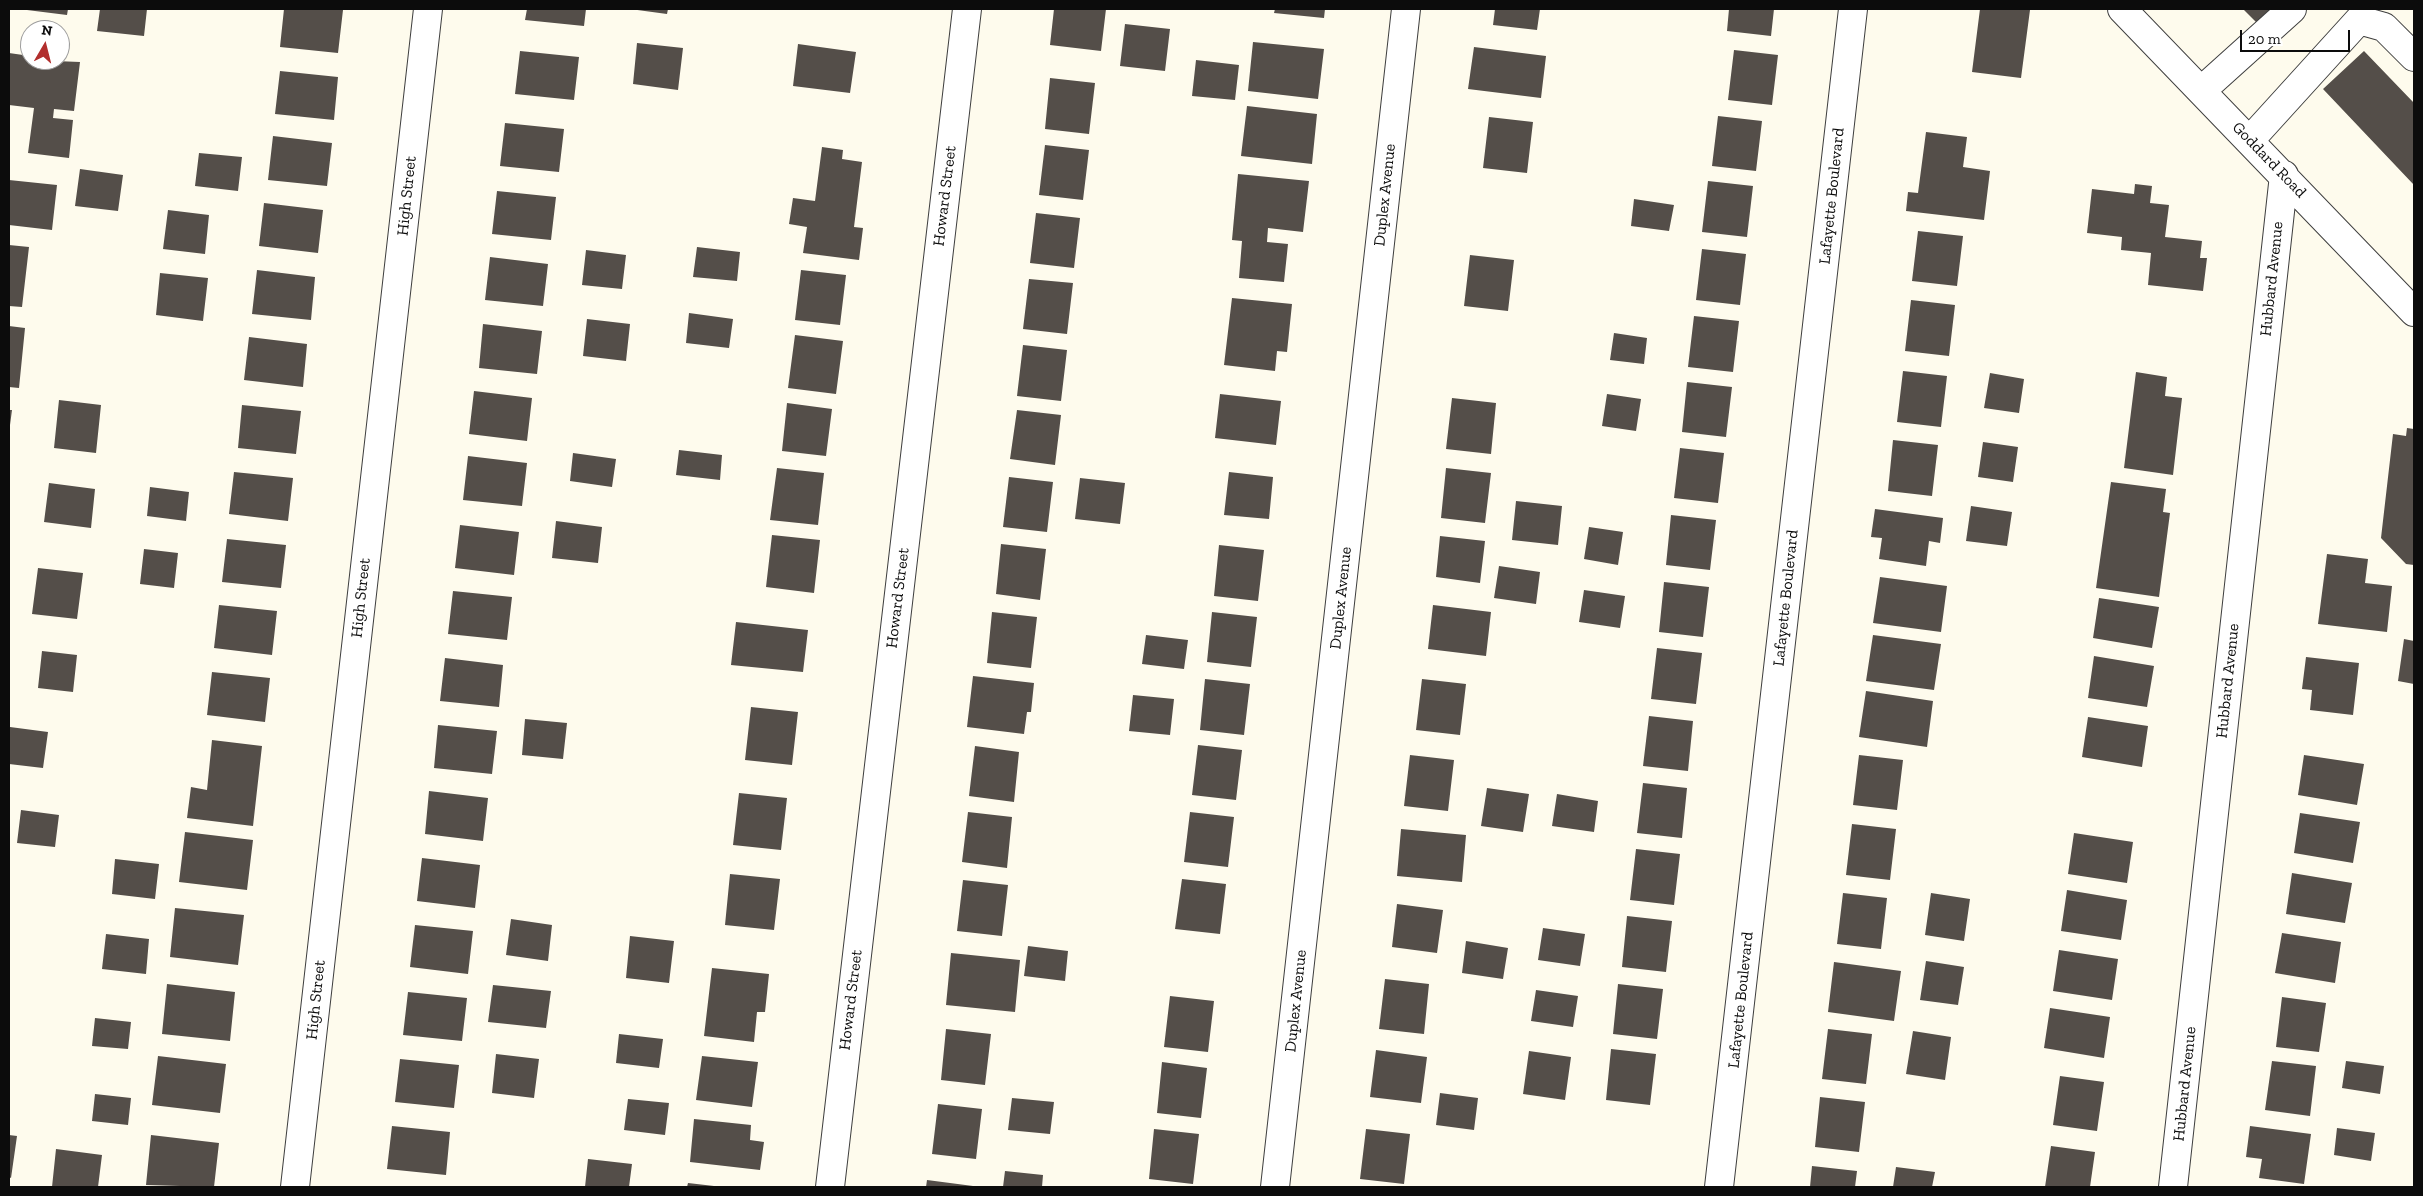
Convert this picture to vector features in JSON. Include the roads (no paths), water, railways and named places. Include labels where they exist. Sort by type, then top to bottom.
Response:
[{"type":"street","name":"High Street","points":[[295,1187],[428,9]]},
{"type":"street","name":"Howard Street","points":[[830,1187],[967,9]]},
{"type":"street","name":"Duplex Avenue","points":[[1275,1187],[1406,9]]},
{"type":"street","name":"Lafayette Boulevard","points":[[1719,1187],[1853,9]]},
{"type":"street","name":"Goddard Road","points":[[2122,9],[2414,312]]},
{"type":"street","points":[[2201,91],[2292,9]]},
{"type":"street","points":[[2250,140],[2359,20],[2384,27],[2414,56]]},
{"type":"street","name":"Hubbard Avenue","points":[[2173,1187],[2284,175]]}]
